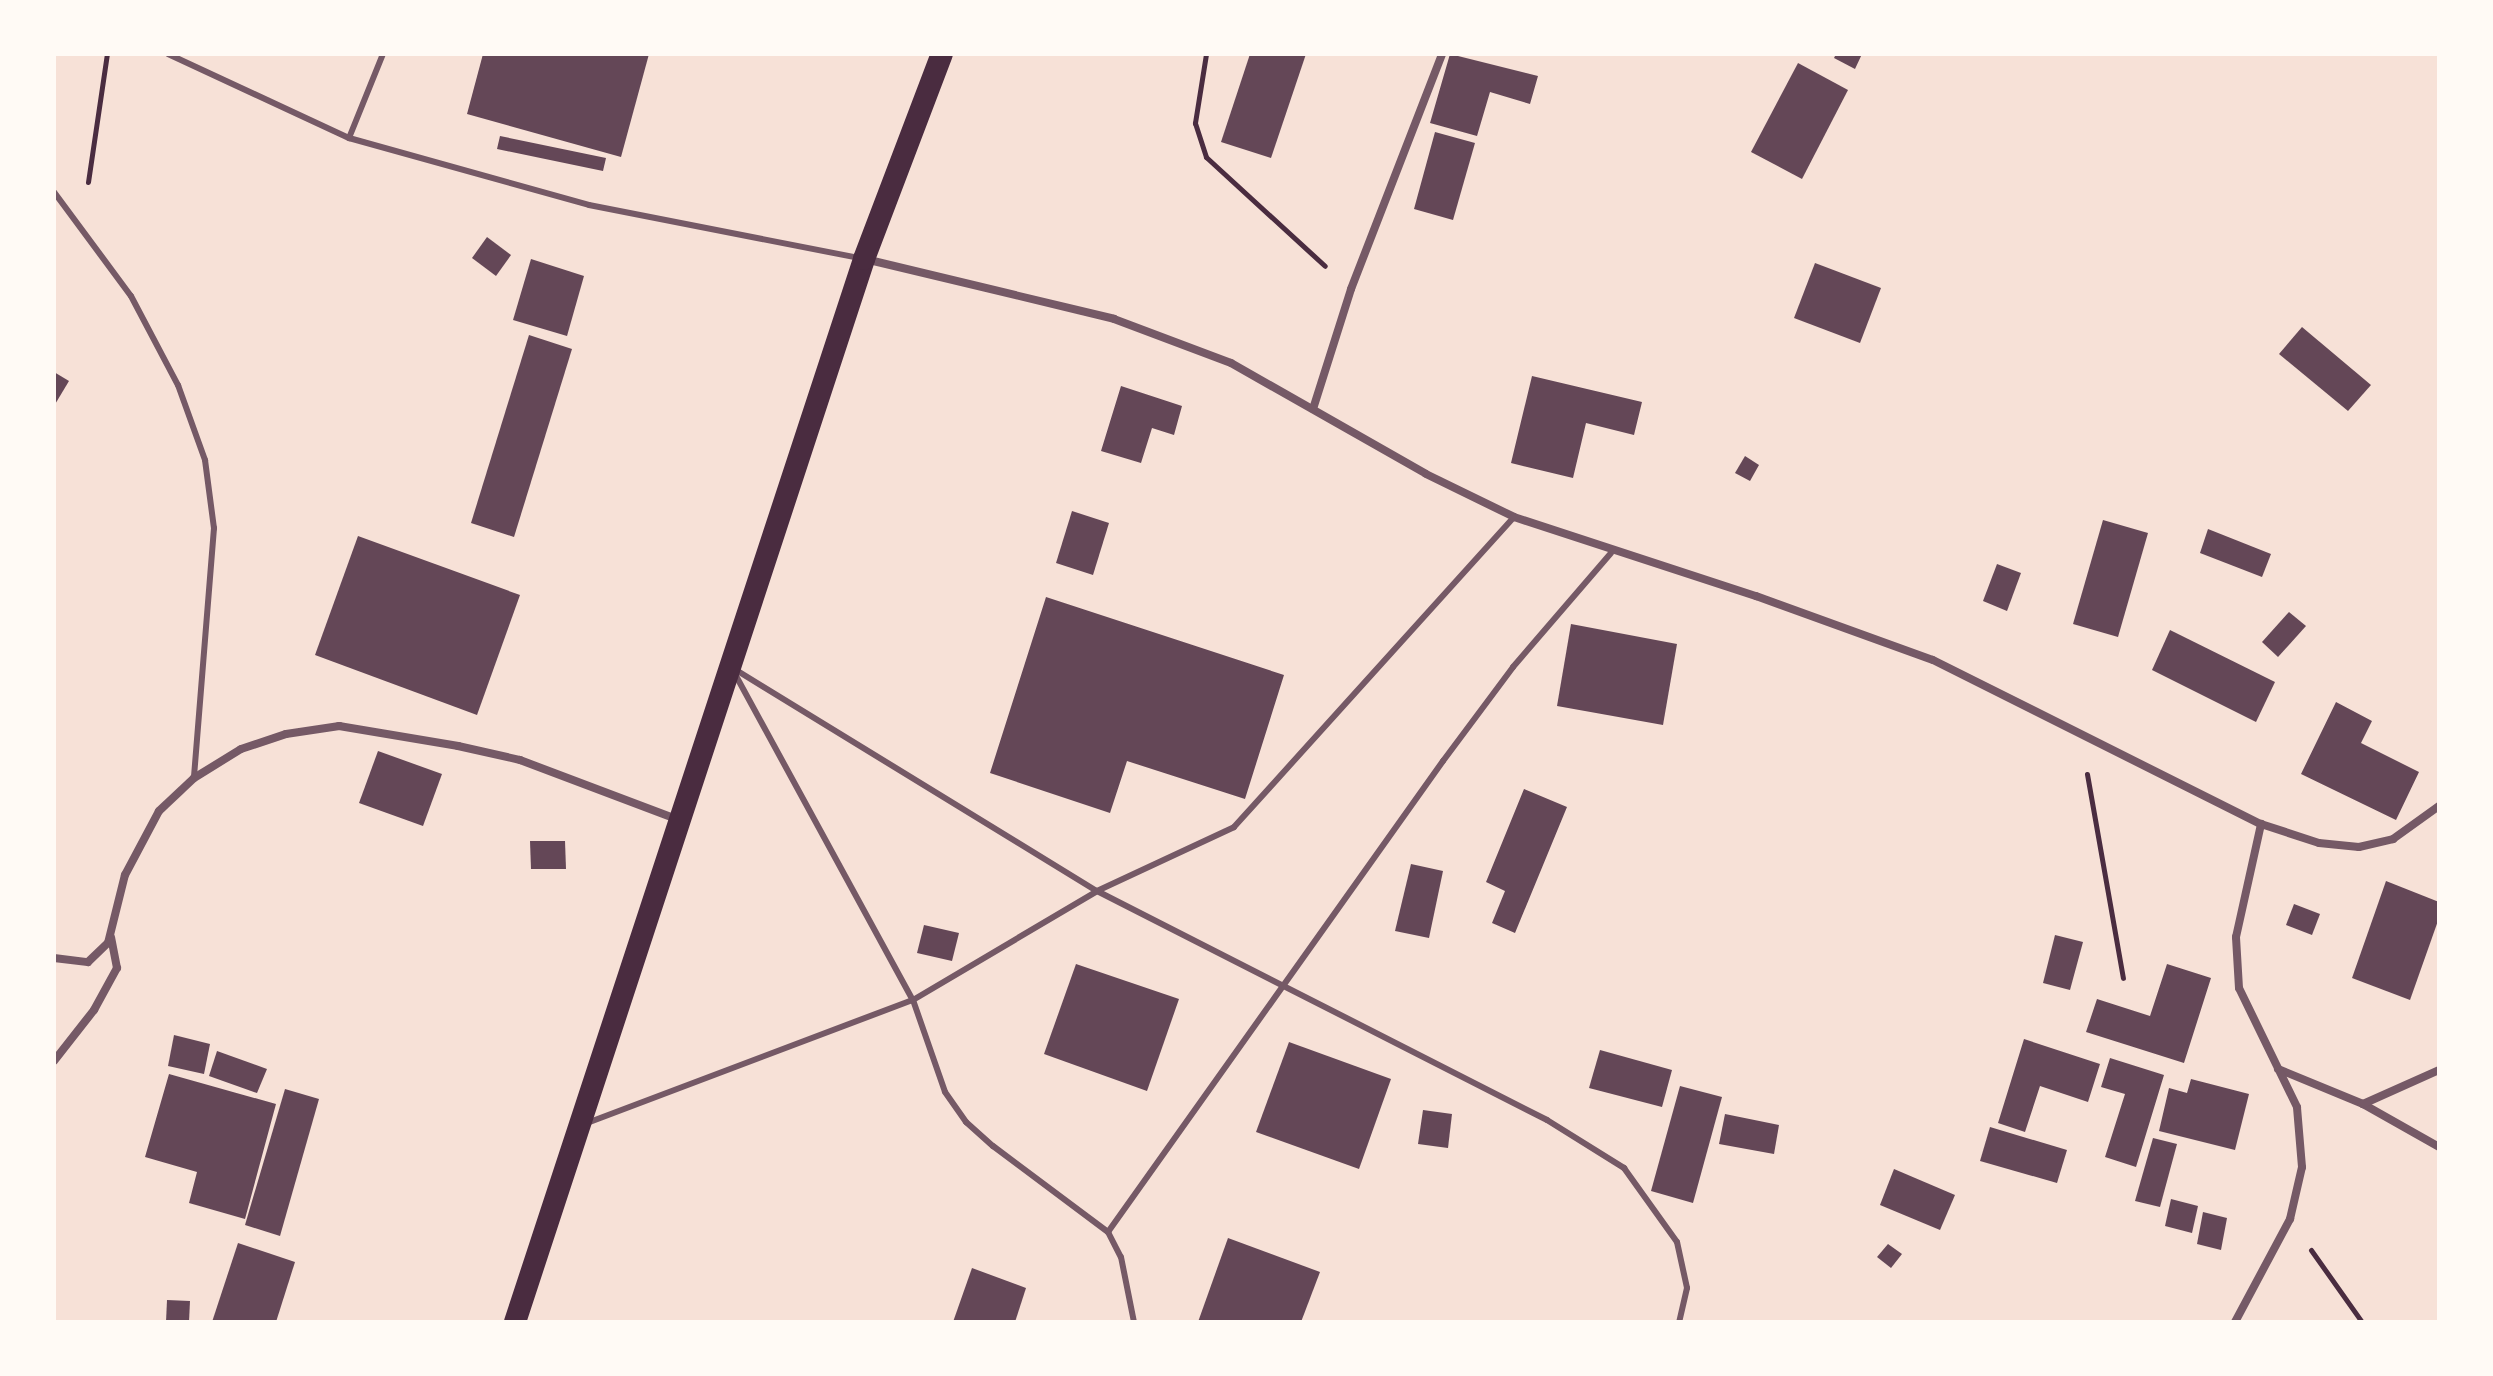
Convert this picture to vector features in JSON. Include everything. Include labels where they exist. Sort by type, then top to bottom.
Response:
[{"type":"highway","points":[[515,1322],[864,259],[942,54]]},
{"type":"street","points":[[1313,409],[1351,289],[1442,54]]},
{"type":"street","points":[[864,259],[1114,319],[1231,363],[1514,517],[1611,553],[1756,596],[1933,660],[2261,824],[2319,843],[2359,847],[2393,839],[2438,809]]},
{"type":"street","points":[[54,1061],[94,1010],[117,968],[111,935],[125,875],[149,825],[194,778],[241,749],[286,734],[339,726],[520,760],[680,820]]},
{"type":"street","points":[[2235,1322],[2290,1219],[2304,1137],[2297,1107],[2239,988],[2236,937],[2261,824]]},
{"type":"street","points":[[54,958],[88,962],[111,935]]},
{"type":"street","points":[[2278,1069],[2363,1104],[2439,1147]]},
{"type":"street","points":[[2363,1104],[2439,1070]]},
{"type":"lane","points":[[168,54],[349,138],[589,205],[864,259]]},
{"type":"lane","points":[[349,138],[383,54]]},
{"type":"lane","points":[[54,192],[131,296],[164,360],[205,460],[214,528],[194,778]]},
{"type":"lane","points":[[579,1126],[913,1000],[1097,891],[1234,827],[1514,517]]},
{"type":"lane","points":[[1108,1232],[1284,987],[1357,878],[1505,678],[1611,553]]},
{"type":"lane","points":[[731,667],[1097,891],[1547,1120],[1624,1168],[1677,1242],[1687,1288],[1679,1322]]},
{"type":"lane","points":[[731,667],[913,1000],[945,1092],[966,1122],[1108,1232],[1121,1257],[1134,1322]]},
{"type":"path","points":[[82,226],[107,54]]},
{"type":"path","points":[[1206,54],[1195,123],[1206,157],[1351,289]]},
{"type":"path","points":[[2080,733],[2123,978]]},
{"type":"path","points":[[2290,1219],[2362,1322]]},
{"type":"building","points":[[483,54],[649,54],[621,157],[467,114]]},
{"type":"building","points":[[1250,54],[1306,54],[1271,158],[1221,142]]},
{"type":"building","points":[[1450,54],[1538,76],[1530,104],[1490,92],[1477,136],[1430,123]]},
{"type":"building","points":[[1836,54],[1862,54],[1855,69],[1834,58]]},
{"type":"building","points":[[1798,63],[1848,90],[1802,179],[1751,152]]},
{"type":"building","points":[[1435,132],[1475,143],[1453,220],[1414,209]]},
{"type":"building","points":[[500,136],[606,158],[603,171],[497,149]]},
{"type":"building","points":[[487,237],[511,255],[496,276],[472,258]]},
{"type":"building","points":[[531,259],[584,276],[567,336],[513,320]]},
{"type":"building","points":[[1815,263],[1881,288],[1860,343],[1794,318]]},
{"type":"building","points":[[2302,327],[2371,385],[2348,411],[2279,354]]},
{"type":"building","points":[[529,335],[572,349],[514,537],[471,523]]},
{"type":"building","points":[[54,372],[69,381],[54,406]]},
{"type":"building","points":[[1532,376],[1642,402],[1634,435],[1586,423],[1573,478],[1511,463]]},
{"type":"building","points":[[1121,386],[1182,406],[1174,435],[1152,428],[1141,463],[1101,451]]},
{"type":"building","points":[[1745,456],[1759,465],[1750,481],[1735,473]]},
{"type":"building","points":[[1072,511],[1109,523],[1093,575],[1056,563]]},
{"type":"building","points":[[2103,520],[2148,533],[2118,637],[2073,624]]},
{"type":"building","points":[[2208,529],[2271,554],[2262,577],[2200,553]]},
{"type":"building","points":[[358,536],[520,595],[477,715],[315,655]]},
{"type":"building","points":[[1997,564],[2021,573],[2007,611],[1983,601]]},
{"type":"building","points":[[1046,597],[1284,675],[1245,799],[1127,761],[1110,813],[990,773]]},
{"type":"building","points":[[2289,612],[2306,626],[2278,657],[2262,642]]},
{"type":"building","points":[[1571,624],[1677,644],[1663,725],[1557,706]]},
{"type":"building","points":[[2170,630],[2275,682],[2256,722],[2152,670]]},
{"type":"building","points":[[2336,702],[2372,721],[2361,743],[2419,772],[2396,820],[2301,774]]},
{"type":"building","points":[[378,751],[442,774],[423,826],[359,803]]},
{"type":"building","points":[[1524,789],[1567,807],[1515,933],[1492,923],[1505,891],[1486,882]]},
{"type":"building","points":[[530,841],[565,841],[566,869],[531,869]]},
{"type":"building","points":[[1411,864],[1443,871],[1429,938],[1395,931]]},
{"type":"building","points":[[2386,881],[2439,902],[2439,918],[2410,1000],[2352,978]]},
{"type":"building","points":[[2294,904],[2320,914],[2312,935],[2286,925]]},
{"type":"building","points":[[924,925],[959,933],[952,961],[917,953]]},
{"type":"building","points":[[2055,935],[2083,942],[2070,990],[2043,983]]},
{"type":"building","points":[[1076,964],[1179,999],[1147,1091],[1044,1054]]},
{"type":"building","points":[[2167,964],[2211,978],[2184,1063],[2086,1032],[2097,999],[2150,1016]]},
{"type":"building","points":[[174,1035],[210,1044],[204,1074],[168,1066]]},
{"type":"building","points":[[2024,1039],[2100,1064],[2088,1102],[2040,1086],[2025,1132],[1998,1123]]},
{"type":"building","points":[[1289,1042],[1391,1079],[1359,1169],[1256,1132]]},
{"type":"building","points":[[1600,1050],[1672,1070],[1662,1107],[1589,1088]]},
{"type":"building","points":[[217,1051],[267,1069],[257,1093],[209,1076]]},
{"type":"building","points":[[2110,1058],[2164,1075],[2136,1167],[2105,1157],[2125,1094],[2101,1087]]},
{"type":"building","points":[[169,1074],[276,1104],[245,1219],[189,1203],[197,1172],[145,1157]]},
{"type":"building","points":[[2191,1079],[2249,1094],[2235,1150],[2159,1131],[2169,1088],[2187,1093]]},
{"type":"building","points":[[1680,1086],[1722,1097],[1693,1203],[1651,1191]]},
{"type":"building","points":[[285,1089],[319,1099],[280,1236],[245,1225]]},
{"type":"building","points":[[1423,1110],[1452,1114],[1448,1148],[1418,1144]]},
{"type":"building","points":[[1725,1114],[1779,1125],[1774,1154],[1719,1144]]},
{"type":"building","points":[[1990,1127],[2067,1150],[2057,1183],[1980,1161]]},
{"type":"building","points":[[2153,1138],[2177,1144],[2160,1207],[2135,1201]]},
{"type":"building","points":[[1894,1169],[1955,1195],[1940,1230],[1880,1205]]},
{"type":"building","points":[[2171,1199],[2198,1206],[2192,1233],[2165,1226]]},
{"type":"building","points":[[2203,1212],[2227,1218],[2221,1250],[2197,1244]]},
{"type":"building","points":[[1228,1238],[1320,1272],[1301,1322],[1198,1322]]},
{"type":"building","points":[[238,1243],[295,1262],[276,1322],[212,1322]]},
{"type":"building","points":[[1888,1244],[1902,1254],[1891,1268],[1877,1257]]},
{"type":"building","points":[[972,1268],[1026,1288],[1015,1322],[953,1322]]},
{"type":"building","points":[[167,1300],[190,1301],[189,1322],[166,1322]]}]
